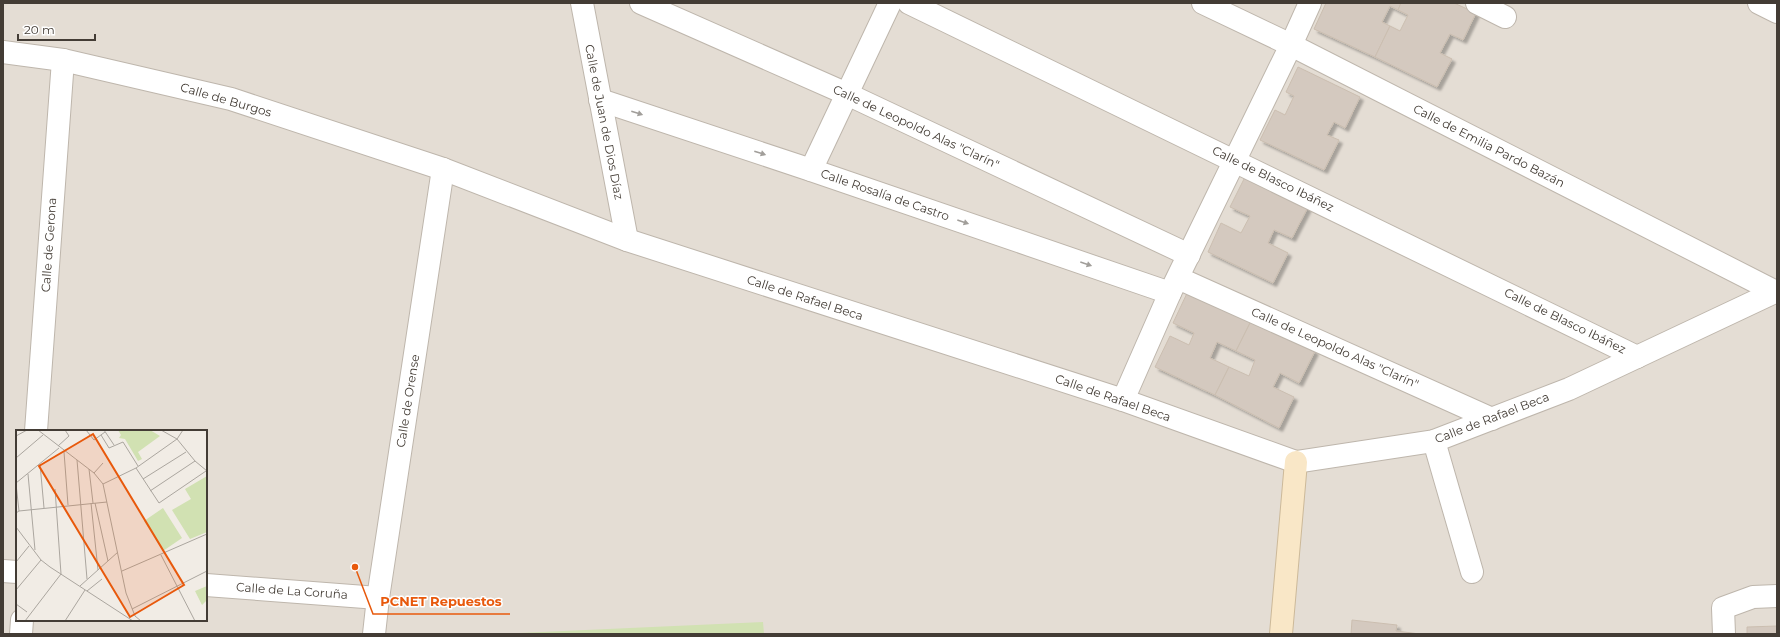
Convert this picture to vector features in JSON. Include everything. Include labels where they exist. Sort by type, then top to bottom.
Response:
[{"type":"street","name":"Calle de Juan de Dios Díaz","points":[[582,3],[627,240]]},
{"type":"street","name":"Calle de Leopoldo Alas \"Clarín\"","points":[[641,3],[847,94],[1189,254]]},
{"type":"street","points":[[811,170],[890,3]]},
{"type":"street","name":"Calle de Blasco Ibáñez","points":[[909,3],[1235,160],[1637,357]]},
{"type":"street","name":"Calle de Emilia Pardo Bazán","points":[[1203,3],[1291,45],[1776,291]]},
{"type":"street","points":[[1123,400],[1174,285],[1310,3]]},
{"type":"street","points":[[1477,3],[1506,17]]},
{"type":"street","points":[[1759,3],[1777,12]]},
{"type":"street","name":"Calle de Burgos","points":[[3,52],[63,60],[231,99],[443,169]]},
{"type":"street","name":"Calle de Gerona","points":[[36,430],[63,60]]},
{"type":"street","name":"Calle Rosalía de Castro","points":[[600,100],[811,170],[1174,285]]},
{"type":"street","name":"Calle de Rafael Beca","points":[[443,169],[627,240],[1123,400],[1296,462],[1434,441],[1570,389],[1776,291]]},
{"type":"street","name":"Calle de Orense","points":[[374,634],[378,598],[443,169]]},
{"type":"street","name":"Calle de Leopoldo Alas \"Clarín\"","points":[[1174,285],[1492,419]]},
{"type":"street","points":[[1434,441],[1472,572]]},
{"type":"street","points":[[1282,634],[1296,462]]},
{"type":"street","points":[[3,571],[16,572]]},
{"type":"street","name":"Calle de La Coruña","points":[[207,585],[378,598]]},
{"type":"street","points":[[1724,634],[1723,608],[1753,598],[1777,596]]},
{"type":"street","points":[[21,634],[22,621]]},
{"type":"shaded area","points":[[3,3],[1777,3],[1777,634],[3,634]]},
{"type":"green space","points":[[763,622],[764,634],[499,634]]},
{"type":"building","points":[[1326,3],[1401,3],[1398,10],[1390,6],[1382,22],[1390,26],[1375,57],[1314,29]]},
{"type":"building","points":[[1401,3],[1454,3],[1476,13],[1463,40],[1450,34],[1440,53],[1452,59],[1437,87],[1375,57],[1390,26],[1400,31],[1408,15],[1398,10]]},
{"type":"building","points":[[1298,67],[1360,97],[1345,128],[1334,122],[1327,135],[1339,140],[1324,170],[1260,140],[1275,110],[1285,115],[1294,96],[1286,92]]},
{"type":"building","points":[[1245,177],[1308,207],[1292,238],[1274,230],[1268,243],[1288,253],[1273,283],[1208,252],[1221,223],[1241,233],[1250,216],[1230,207]]},
{"type":"building","points":[[1189,289],[1252,319],[1236,351],[1217,342],[1210,358],[1229,367],[1215,395],[1155,367],[1170,336],[1189,345],[1194,333],[1173,323]]},
{"type":"building","points":[[1252,319],[1315,351],[1299,383],[1280,373],[1273,387],[1294,397],[1279,428],[1215,395],[1229,367],[1249,376],[1255,360],[1236,351]]},
{"type":"building","points":[[1352,620],[1397,625],[1396,631],[1420,634],[1351,634]]},
{"type":"building","points":[[1777,626],[1777,634],[1747,634],[1747,627]]},
{"type":"place","name":"PCNET Repuestos","points":[[355,567]]}]
